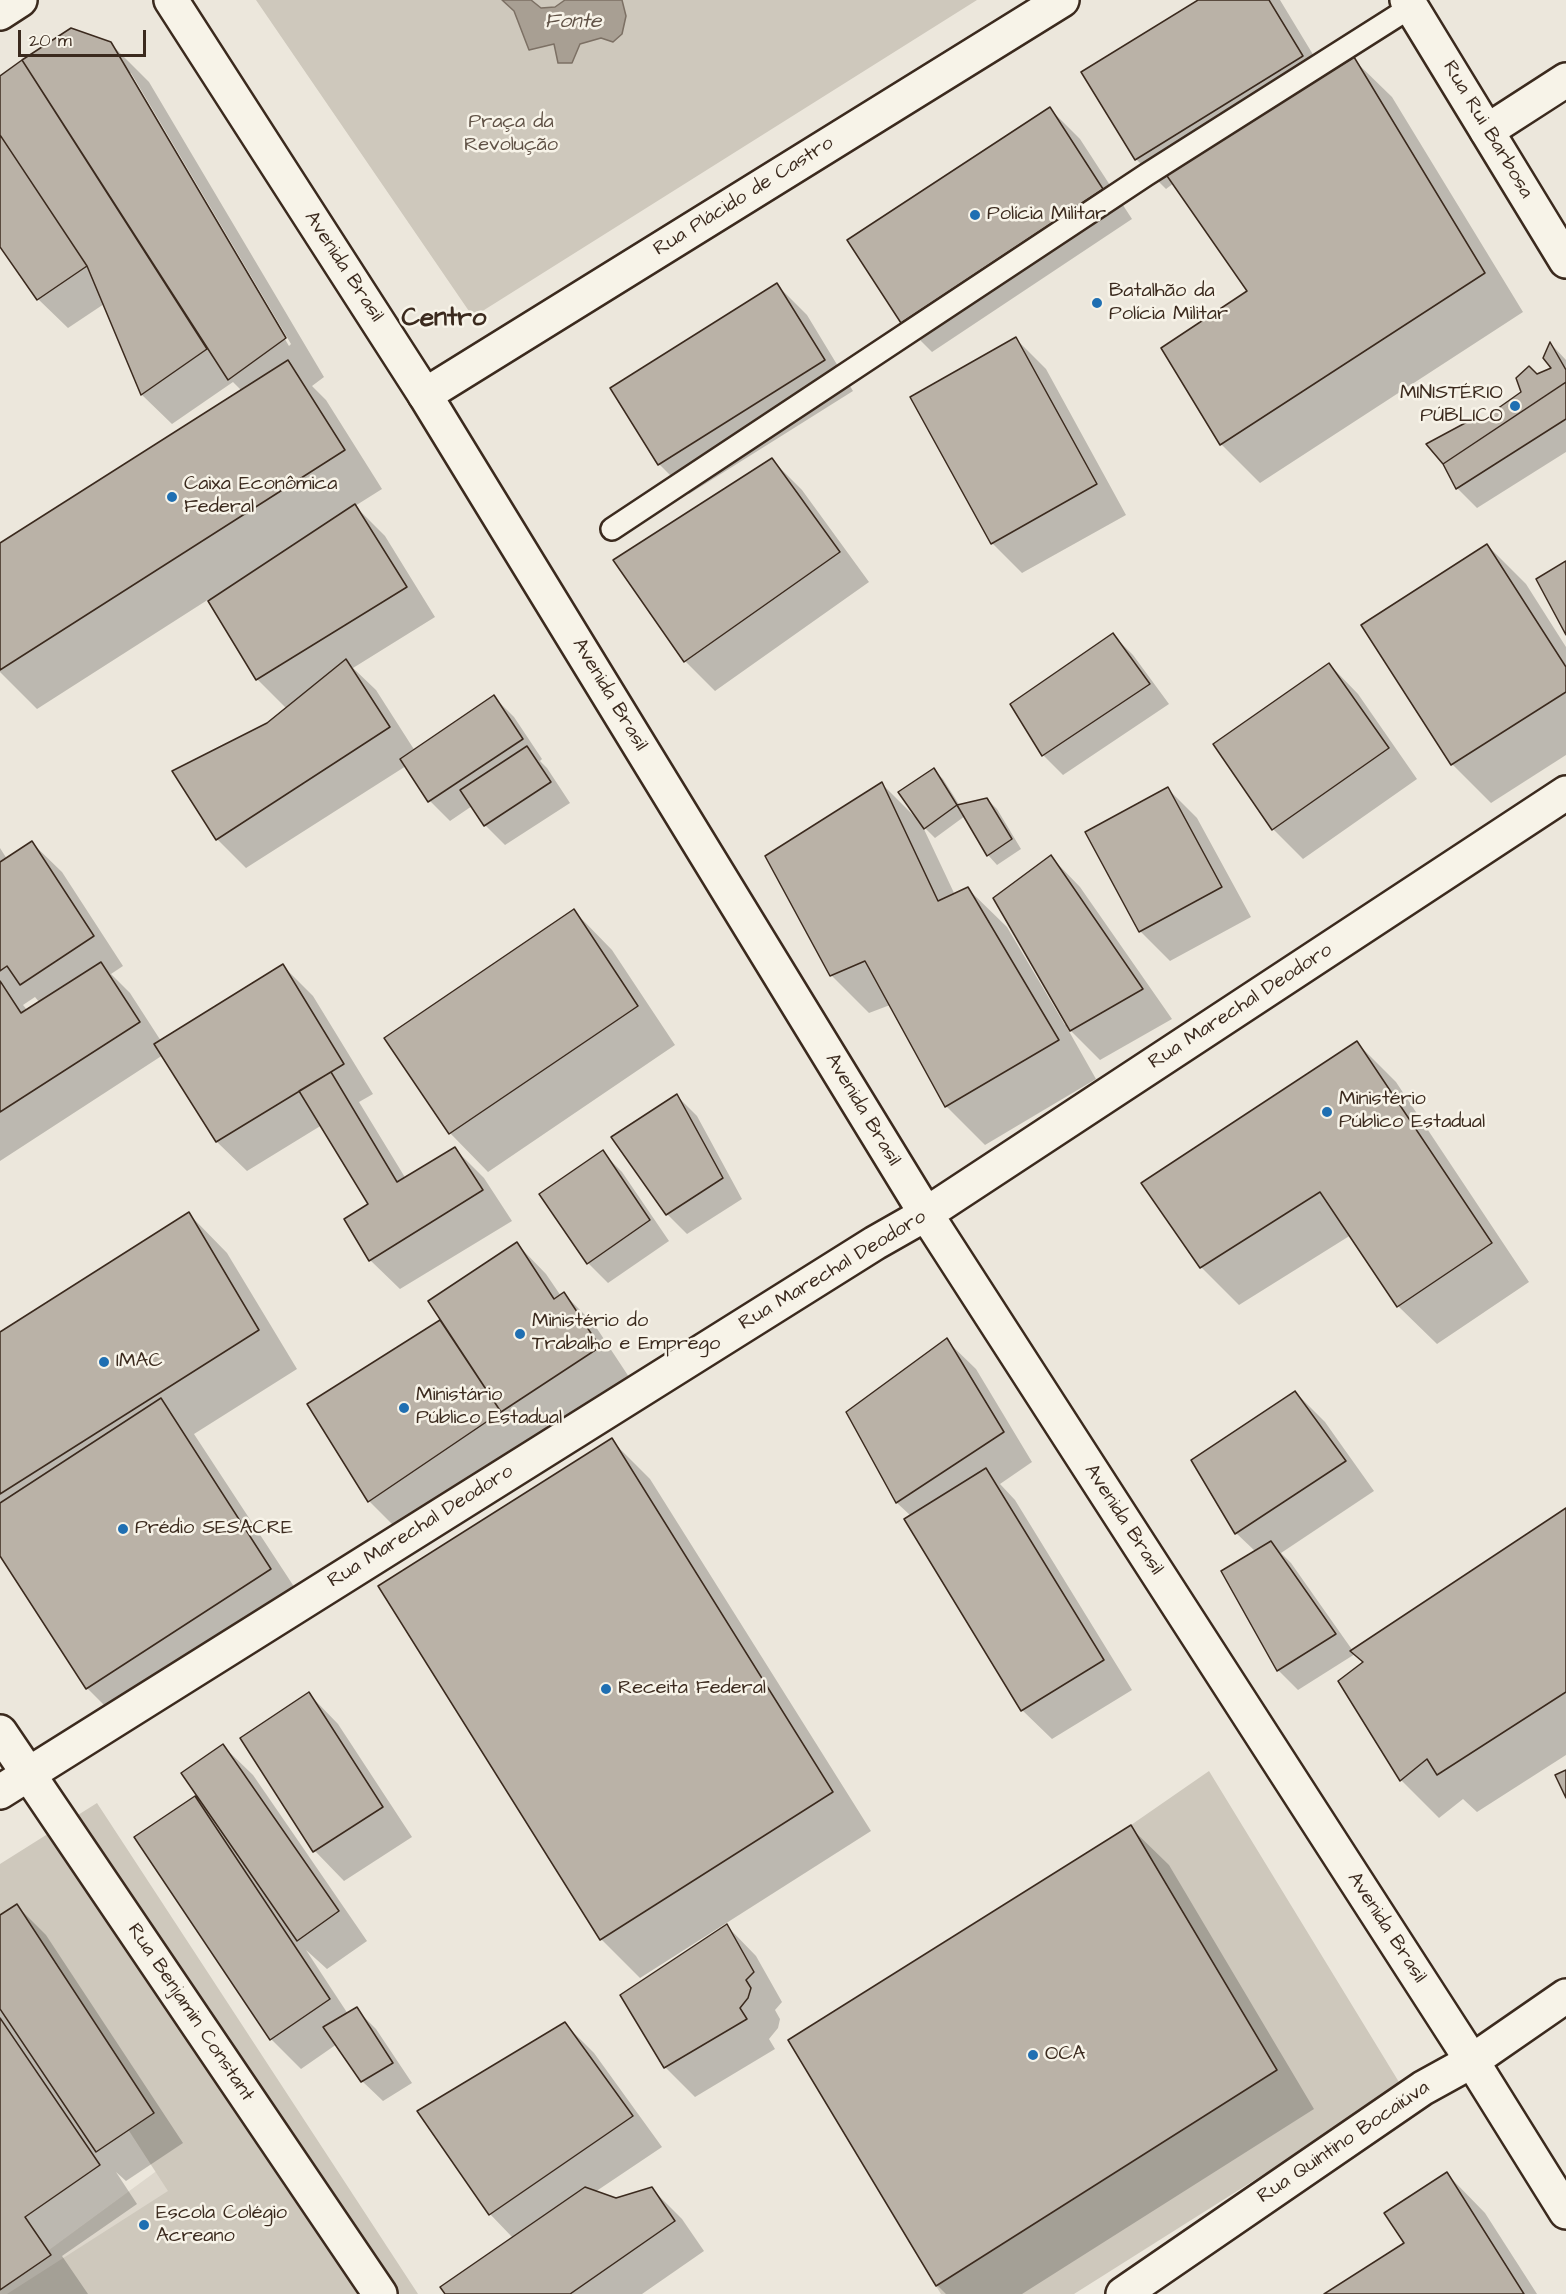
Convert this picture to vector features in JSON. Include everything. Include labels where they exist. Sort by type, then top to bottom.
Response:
[{"type":"street","points":[[0,13],[20,0]]},
{"type":"street","name":"Avenida Brasil","points":[[171,0],[425,395],[926,1214],[1472,2061],[1566,2212]]},
{"type":"street","name":"Rua Plácido de Castro","points":[[425,395],[1062,0]]},
{"type":"street","name":"Rua Rui Barbosa","points":[[1409,3],[1566,261]]},
{"type":"street","points":[[1487,131],[1566,80]]},
{"type":"street","name":"Rua Marechal Deodoro","points":[[0,1792],[875,1243],[926,1214],[1566,793]]},
{"type":"street","name":"Rua Benjamin Constant","points":[[0,1732],[380,2294]]},
{"type":"street","name":"Rua Quintino Bocaiúva","points":[[1123,2294],[1424,2088],[1472,2061],[1566,1996]]},
{"type":"lane","points":[[612,529],[1409,3]]},
{"type":"shaded area","name":"Escola Colégio Acreano","points":[[166,2164],[247,2294],[0,2294],[0,2286]]},
{"type":"green space","name":"Praça da Revolução","points":[[256,0],[977,0],[473,317]]},
{"type":"green space","points":[[1209,1771],[1402,2087],[1074,2294],[941,2294],[936,2286],[1277,2070],[1131,1825]]},
{"type":"green space","points":[[97,1803],[418,2294],[7,2294],[168,2191],[0,1932],[0,1864]]},
{"type":"water","name":"Fonte","points":[[502,0],[531,0],[541,8],[555,7],[565,0],[622,0],[626,16],[622,34],[613,42],[601,38],[580,44],[572,63],[558,63],[554,44],[529,50],[514,11]]},
{"type":"building","points":[[1198,0],[1269,0],[1303,56],[1135,160],[1081,72]]},
{"type":"building","points":[[71,28],[111,42],[286,338],[228,380],[22,60]]},
{"type":"building","points":[[1354,57],[1485,273],[1220,445],[1161,348],[1247,291],[1165,173]]},
{"type":"building","points":[[22,60],[207,349],[141,395],[87,266],[0,135],[0,76]]},
{"type":"building","name":"Polícia Militar","points":[[1050,107],[1103,189],[901,323],[847,240]]},
{"type":"building","points":[[0,135],[87,266],[37,300],[0,247]]},
{"type":"building","points":[[777,283],[825,360],[658,465],[610,388]]},
{"type":"building","points":[[1016,337],[1097,484],[991,544],[910,397]]},
{"type":"building","name":"MINISTÉRIO PÚBLICO","points":[[1550,342],[1566,370],[1566,382],[1443,464],[1426,444],[1467,422],[1480,421],[1521,392],[1516,378],[1529,366],[1537,374],[1551,368],[1543,358]]},
{"type":"building","name":"Caixa Econômica Federal","points":[[288,360],[345,450],[0,670],[0,543]]},
{"type":"building","points":[[1566,382],[1566,419],[1456,489],[1443,464]]},
{"type":"building","points":[[772,458],[840,552],[684,662],[613,560]]},
{"type":"building","points":[[355,504],[407,587],[256,680],[208,601]]},
{"type":"building","points":[[1487,544],[1566,667],[1566,692],[1451,765],[1361,625]]},
{"type":"building","points":[[1566,561],[1566,635],[1536,579]]},
{"type":"building","points":[[1113,633],[1150,684],[1042,756],[1010,704]]},
{"type":"building","points":[[346,659],[390,727],[216,840],[172,771],[267,723]]},
{"type":"building","points":[[1329,663],[1389,748],[1272,830],[1213,744]]},
{"type":"building","points":[[494,695],[523,739],[428,802],[400,759]]},
{"type":"building","points":[[527,746],[551,782],[484,826],[460,790]]},
{"type":"building","points":[[934,768],[957,805],[924,829],[898,792]]},
{"type":"building","points":[[882,782],[938,901],[968,887],[1059,1040],[945,1107],[865,961],[830,976],[765,856]]},
{"type":"building","points":[[1168,787],[1222,887],[1139,932],[1085,832]]},
{"type":"building","points":[[987,798],[1012,839],[987,856],[957,805]]},
{"type":"building","points":[[32,841],[94,936],[20,985],[7,966],[0,971],[0,862]]},
{"type":"building","points":[[1051,855],[1143,989],[1070,1031],[993,898]]},
{"type":"building","points":[[574,909],[638,1006],[449,1134],[384,1038]]},
{"type":"building","points":[[101,962],[140,1022],[0,1112],[0,981],[21,1013]]},
{"type":"building","points":[[283,964],[344,1064],[216,1142],[154,1044]]},
{"type":"building","name":"Ministério Público Estadual","points":[[1357,1041],[1492,1243],[1397,1307],[1320,1192],[1200,1268],[1141,1183]]},
{"type":"building","points":[[331,1072],[397,1182],[455,1147],[483,1190],[369,1261],[344,1219],[368,1204],[299,1091]]},
{"type":"building","points":[[677,1094],[723,1178],[666,1215],[611,1137]]},
{"type":"building","points":[[603,1150],[650,1220],[587,1264],[539,1194]]},
{"type":"building","name":"IMAC","points":[[189,1212],[259,1330],[0,1494],[0,1332]]},
{"type":"building","name":"Ministério do Trabalho e Emprego","points":[[517,1242],[554,1299],[564,1292],[600,1347],[501,1412],[428,1301]]},
{"type":"building","name":"Ministário Público Estadual","points":[[440,1320],[501,1412],[368,1502],[307,1404]]},
{"type":"building","points":[[947,1338],[1004,1432],[896,1503],[846,1412]]},
{"type":"building","points":[[1295,1391],[1346,1461],[1235,1534],[1191,1460]]},
{"type":"building","name":"Prédio SESACRE","points":[[161,1398],[271,1569],[86,1689],[0,1556],[0,1503]]},
{"type":"building","name":"Receita Federal","points":[[612,1438],[833,1792],[600,1940],[378,1586]]},
{"type":"building","points":[[986,1468],[1104,1660],[1021,1711],[904,1519]]},
{"type":"building","points":[[1566,1508],[1566,1692],[1437,1775],[1427,1759],[1400,1781],[1338,1681],[1363,1662],[1350,1651]]},
{"type":"building","points":[[1271,1541],[1336,1634],[1277,1671],[1221,1571]]},
{"type":"building","points":[[309,1692],[383,1807],[313,1852],[240,1738]]},
{"type":"building","points":[[223,1744],[339,1911],[297,1941],[181,1773]]},
{"type":"building","points":[[1566,1770],[1566,1798],[1555,1775]]},
{"type":"building","points":[[195,1796],[330,1999],[270,2040],[134,1837]]},
{"type":"building","name":"OCA","points":[[1131,1825],[1277,2070],[936,2286],[788,2040]]},
{"type":"building","points":[[17,1904],[154,2113],[96,2152],[0,2009],[0,1915]]},
{"type":"building","points":[[727,1924],[754,1972],[746,1980],[751,1988],[748,1998],[740,2008],[747,2019],[664,2068],[620,1995]]},
{"type":"building","points":[[357,2007],[393,2063],[361,2082],[323,2027]]},
{"type":"building","points":[[0,2018],[100,2165],[25,2217],[51,2255],[0,2290]]},
{"type":"building","points":[[565,2022],[633,2116],[489,2215],[417,2111]]},
{"type":"building","points":[[1447,2172],[1524,2294],[1324,2294],[1404,2243],[1384,2213]]},
{"type":"building","points":[[585,2187],[616,2198],[652,2187],[675,2221],[570,2294],[445,2294],[440,2287]]},
{"type":"place","name":"Polícia Militar","points":[[975,215]]},
{"type":"place","name":"Batalhão da Polícia Militar","points":[[1097,303]]},
{"type":"place","name":"MINISTÉRIO PÚBLICO","points":[[1515,406]]},
{"type":"place","name":"Caixa Econômica Federal","points":[[172,497]]},
{"type":"place","name":"Ministério Público Estadual","points":[[1327,1112]]},
{"type":"place","name":"Ministério do Trabalho e Emprego","points":[[520,1334]]},
{"type":"place","name":"IMAC","points":[[104,1362]]},
{"type":"place","name":"Ministário Público Estadual","points":[[404,1408]]},
{"type":"place","name":"Prédio SESACRE","points":[[123,1529]]},
{"type":"place","name":"Receita Federal","points":[[606,1689]]},
{"type":"place","name":"OCA","points":[[1033,2055]]},
{"type":"place","name":"Escola Colégio Acreano","points":[[144,2225]]},
{"type":"district","name":"Centro","points":[[444,320]]}]
